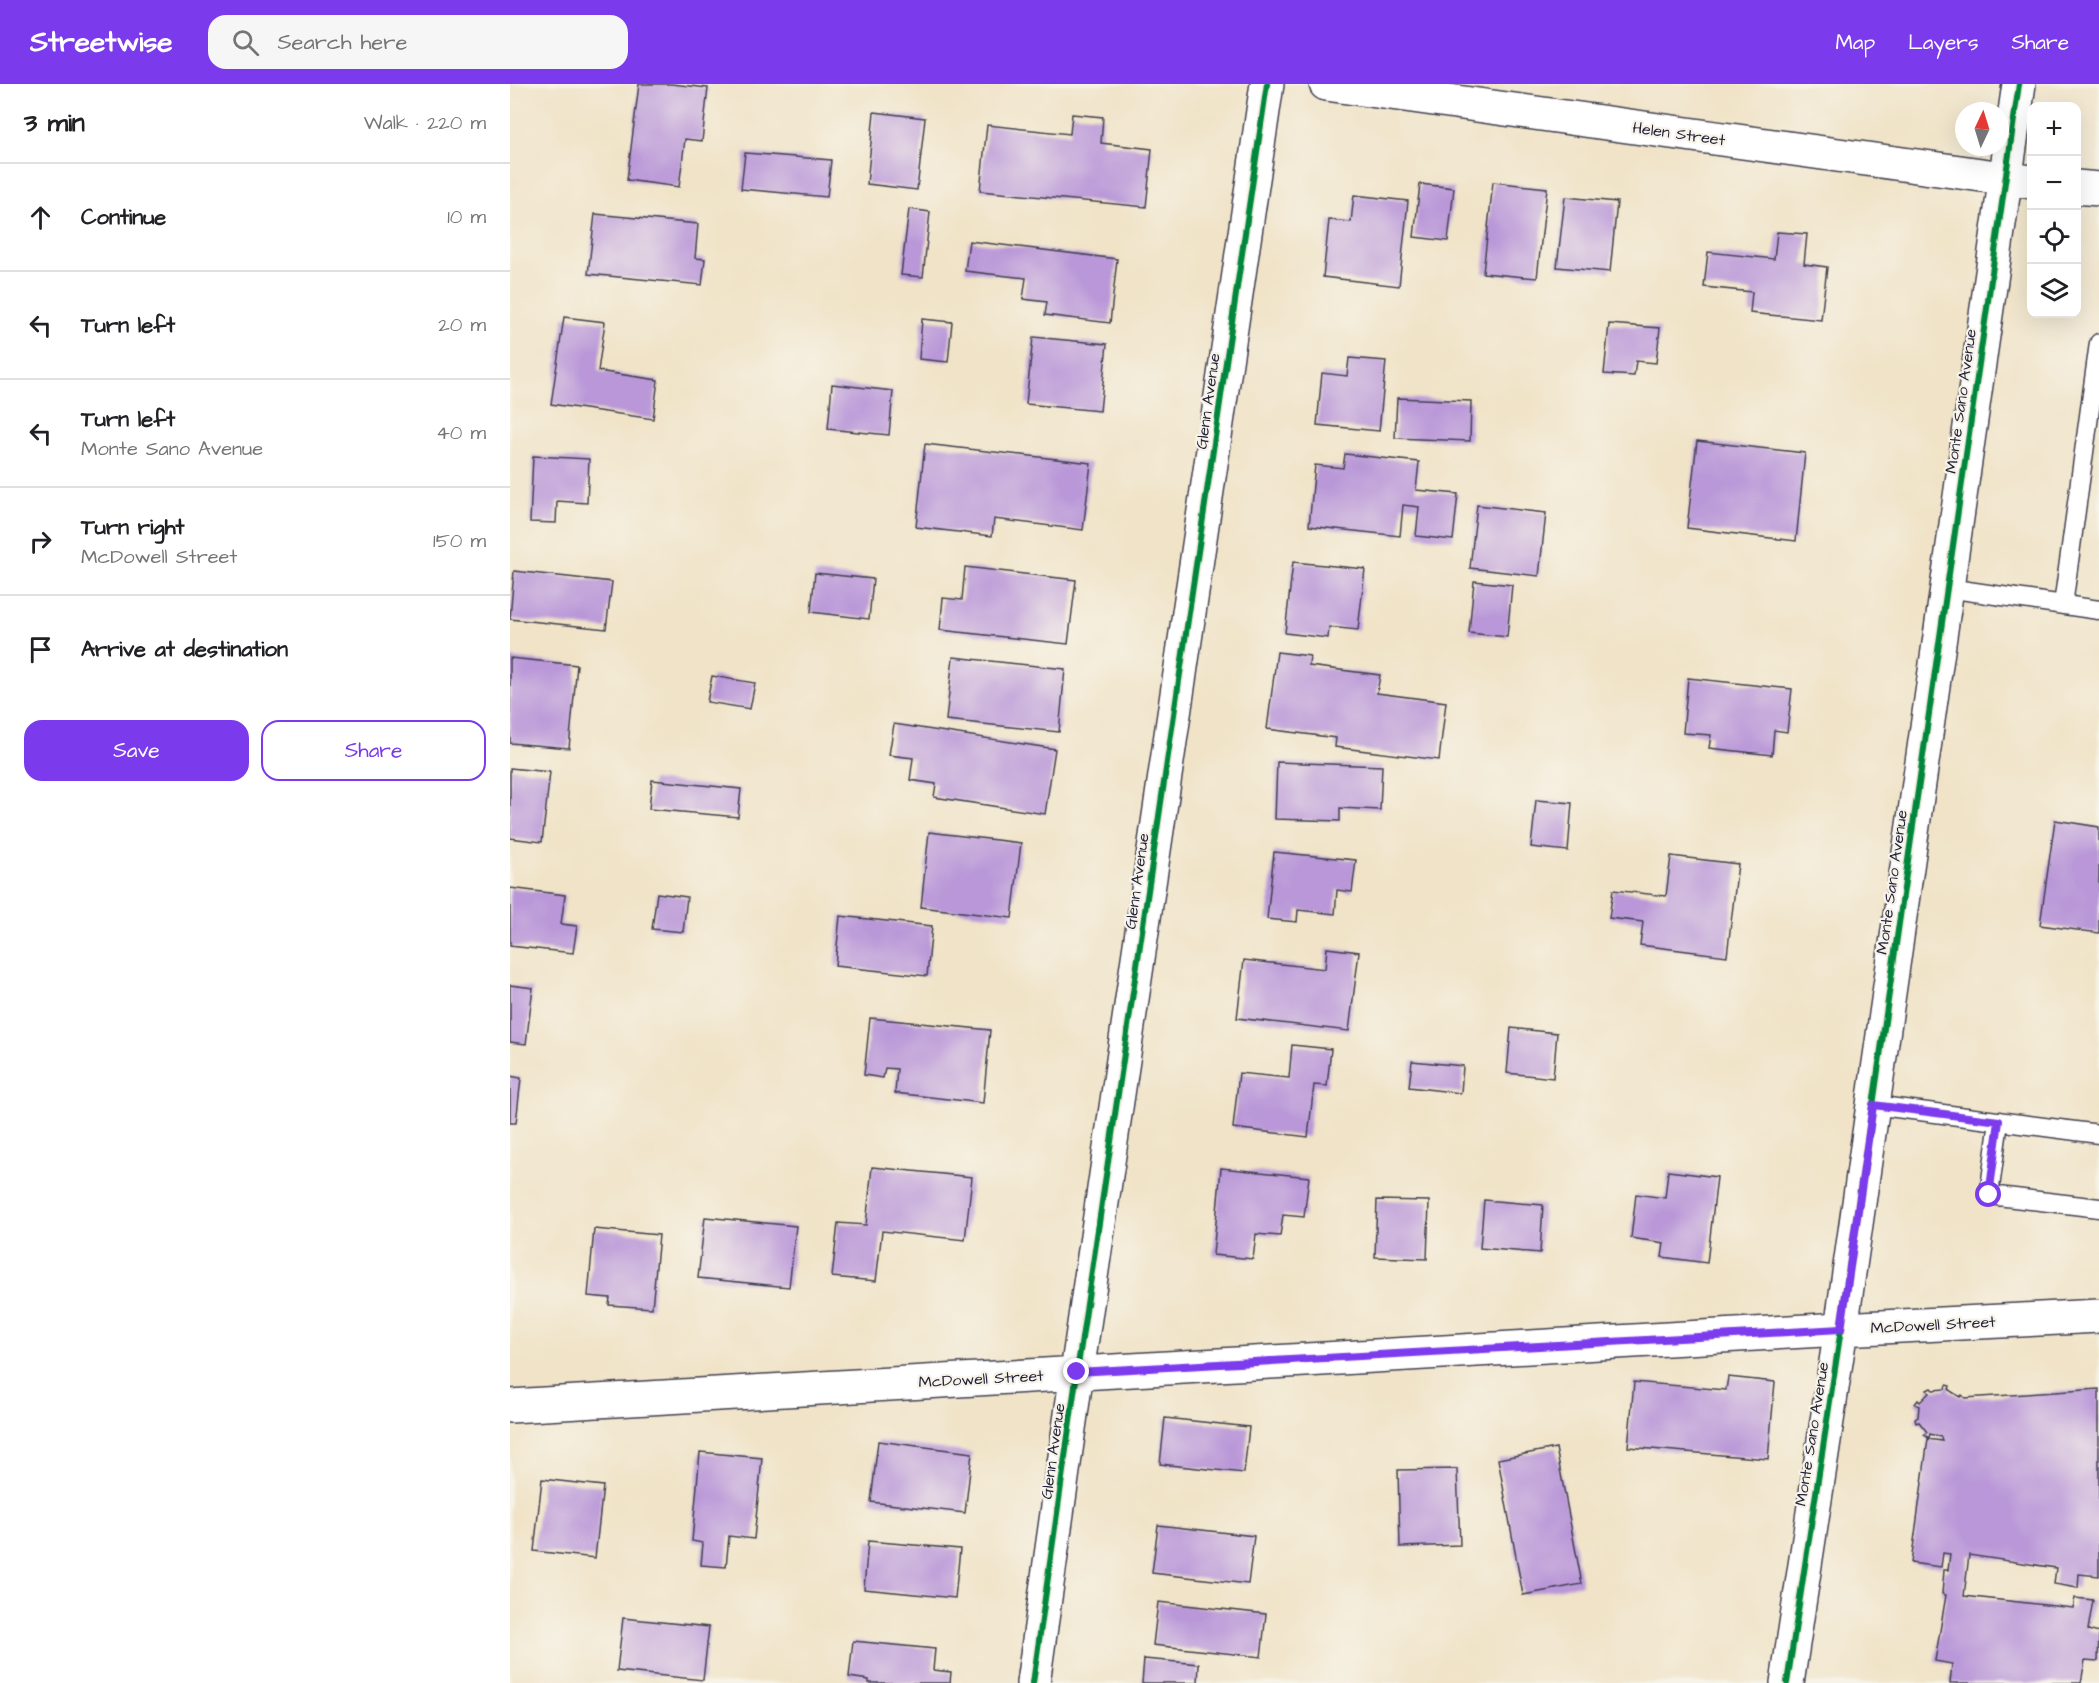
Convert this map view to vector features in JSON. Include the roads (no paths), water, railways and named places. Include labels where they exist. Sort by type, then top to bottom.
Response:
[{"type":"street","name":"Glenn Avenue","points":[[1033,1683],[1267,84]]},
{"type":"street","name":"Helen Street","points":[[1326,84],[2018,180]]},
{"type":"street","name":"Monte Sano Avenue","points":[[1787,1683],[1841,1329],[1947,588],[2018,180],[2019,84]]},
{"type":"street","points":[[2081,187],[2099,189]]},
{"type":"street","name":"McDowell Street","points":[[510,1406],[1077,1372],[2099,1316]]},
{"type":"lane","points":[[2063,605],[2099,343]]},
{"type":"lane","points":[[1947,588],[2099,610]]},
{"type":"lane","points":[[1873,1105],[2099,1134]]},
{"type":"lane","points":[[1999,1121],[1989,1195],[2099,1208]]}]
